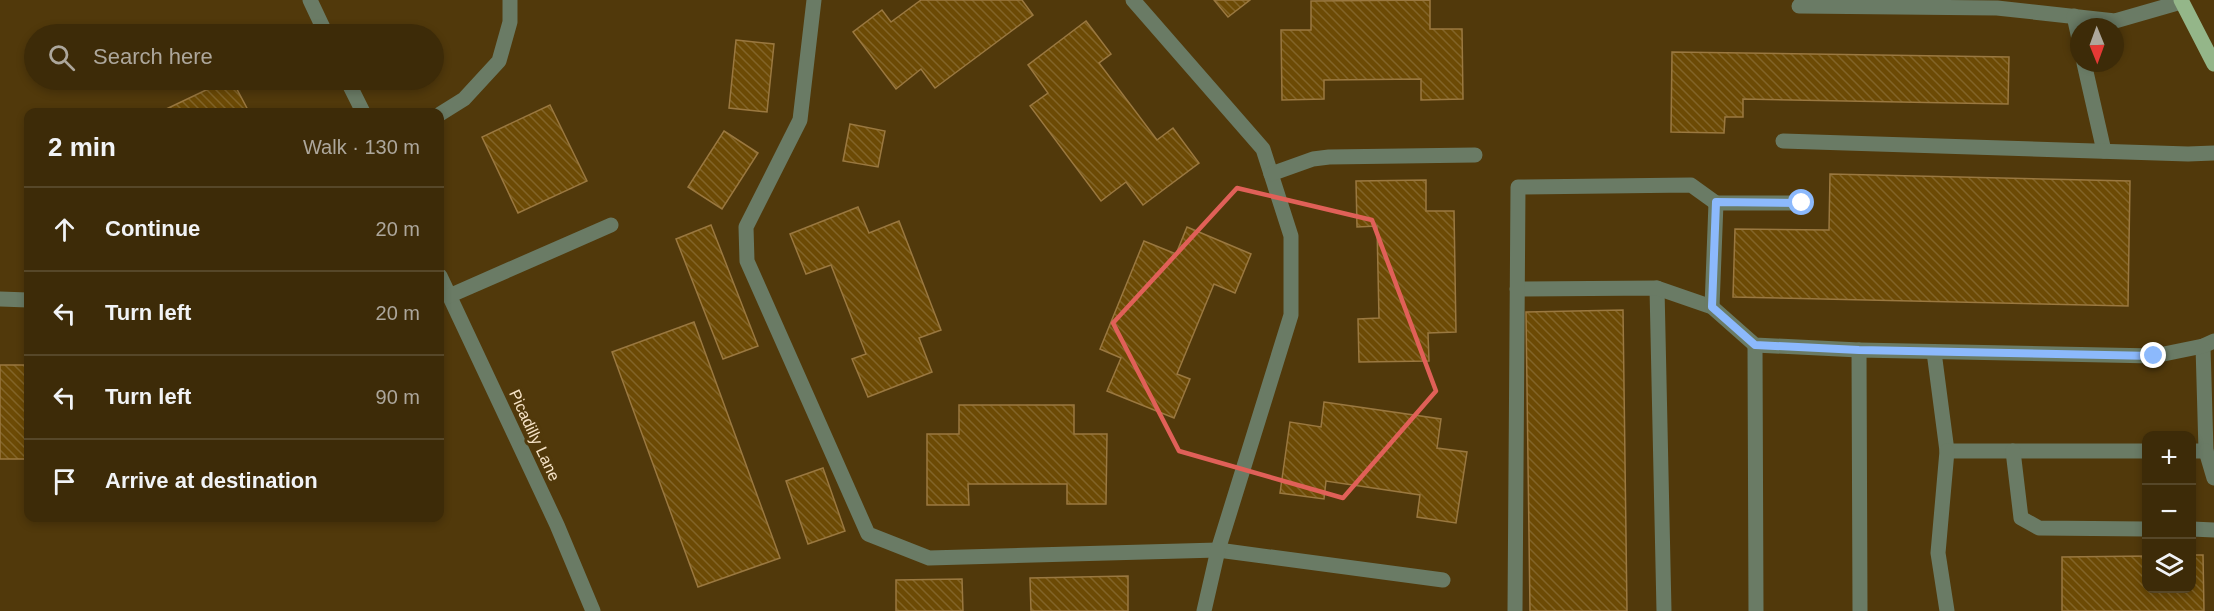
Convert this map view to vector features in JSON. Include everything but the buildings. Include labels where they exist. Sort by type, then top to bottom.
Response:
[{"type":"main road","points":[[2181,1],[2214,64]]},
{"type":"street","points":[[310,0],[321,24]]},
{"type":"street","points":[[444,112],[464,99],[499,62],[510,22],[510,0]]},
{"type":"street","points":[[814,0],[800,120],[746,227],[747,261],[868,534],[929,558],[1218,550],[1443,580]]},
{"type":"street","points":[[1133,0],[1263,149],[1291,236],[1291,315],[1218,550],[1204,611]]},
{"type":"street","points":[[1799,6],[1997,8],[2115,21],[2181,1]]},
{"type":"street","points":[[2086,72],[2104,151]]},
{"type":"street","points":[[352,90],[361,108]]},
{"type":"street","points":[[1783,141],[2214,153]]},
{"type":"street","points":[[1271,174],[1313,159],[1329,157],[1475,155]]},
{"type":"street","points":[[1515,611],[1518,187],[1691,185],[1716,202],[1802,203]]},
{"type":"street","points":[[1712,307],[1716,202]]},
{"type":"street","points":[[449,296],[610,225]]},
{"type":"street","name":"Picadilly Lane","points":[[444,285],[557,525],[592,611]]},
{"type":"street","points":[[1517,289],[1657,288],[1712,307],[1755,345],[1859,350],[2154,356],[2208,343],[2199,451],[2214,478]]},
{"type":"street","points":[[1657,288],[1664,611]]},
{"type":"street","points":[[0,299],[24,300]]},
{"type":"street","points":[[1755,345],[1756,611]]},
{"type":"street","points":[[1859,350],[1860,611]]},
{"type":"street","points":[[1934,352],[1947,451],[1938,553],[1947,611]]},
{"type":"street","points":[[1947,451],[2142,451]]},
{"type":"street","points":[[2013,451],[2020,518],[2039,528],[2142,529]]},
{"type":"street","points":[[2196,530],[2214,530]]},
{"type":"highlighted area","points":[[1237,188],[1372,220],[1436,391],[1343,498],[1179,451],[1113,323]]},
{"type":"route","points":[[1802,203],[1716,202],[1712,307],[1755,345],[1859,350],[2154,356]]}]
